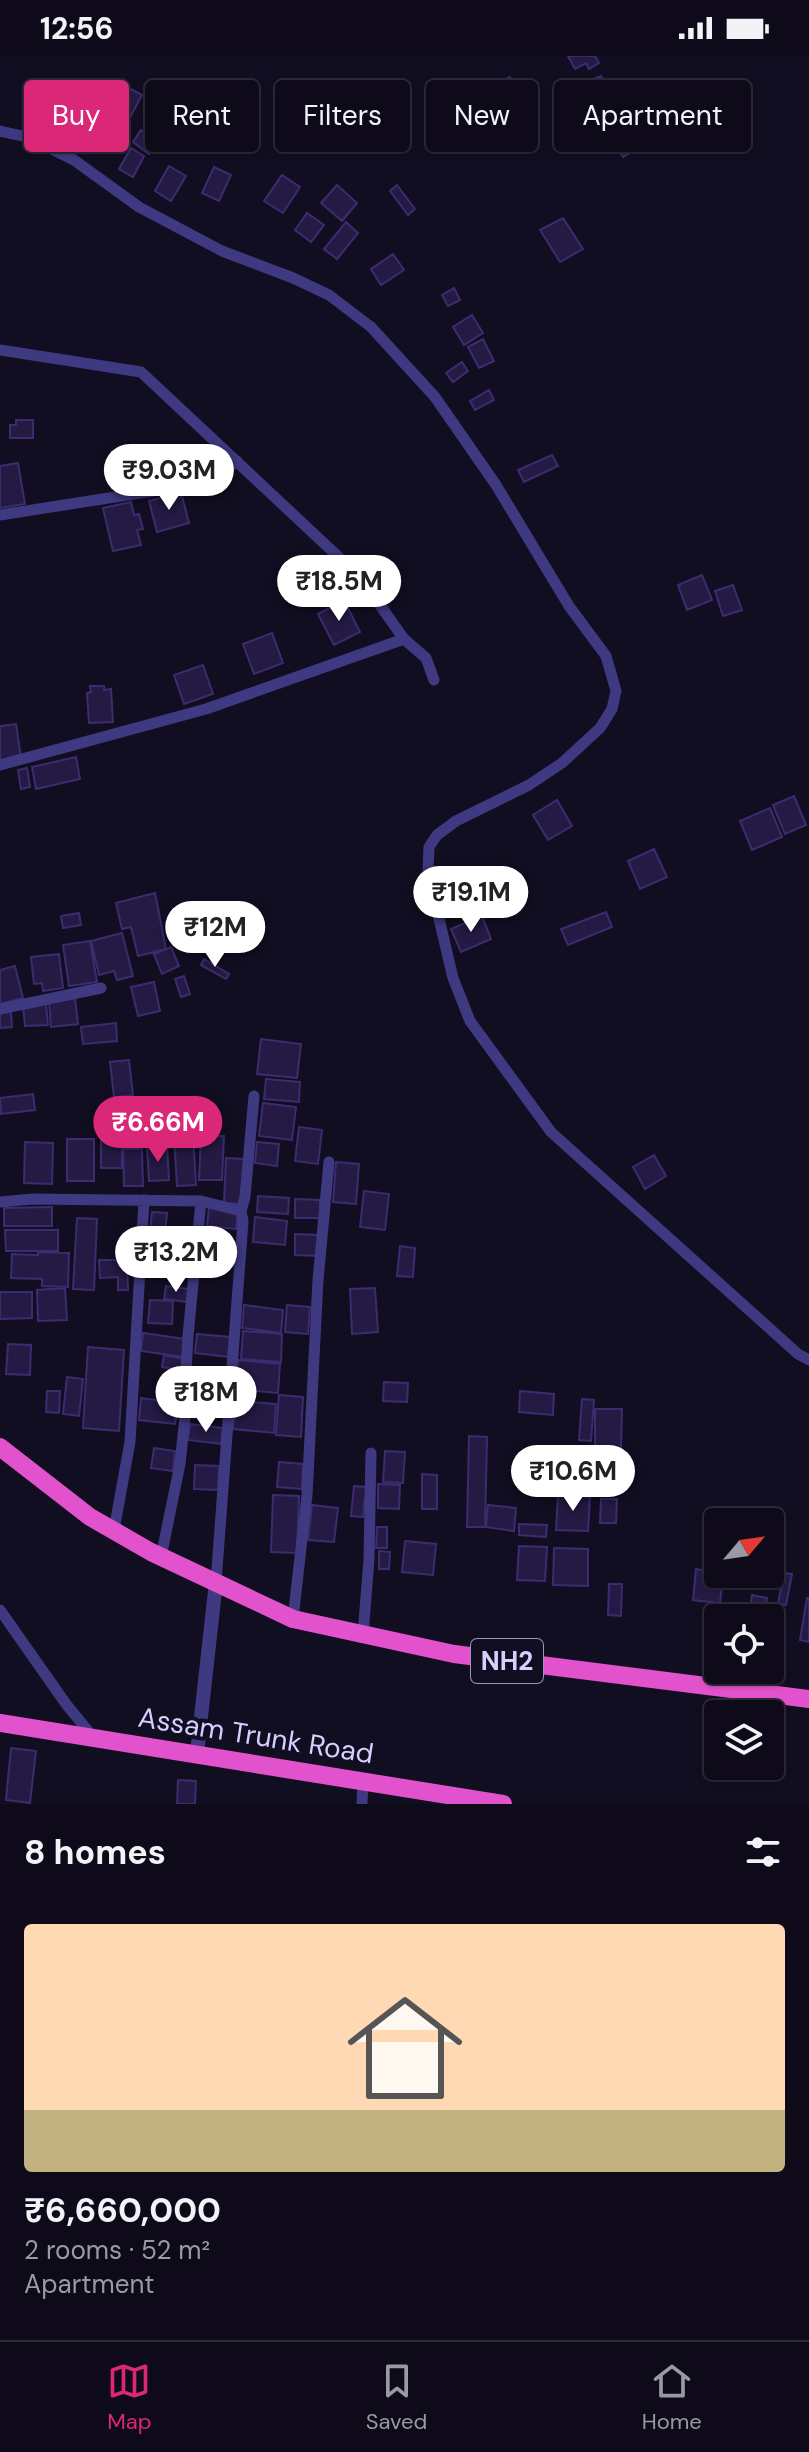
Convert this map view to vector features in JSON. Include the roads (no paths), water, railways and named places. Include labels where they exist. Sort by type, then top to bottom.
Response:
[{"type":"highway","name":"NH2","points":[[0,1447],[90,1517],[161,1557],[293,1619],[454,1654],[809,1699]]},
{"type":"highway","name":"Assam Trunk Road","points":[[0,1723],[503,1804]]},
{"type":"street","points":[[0,131],[27,137],[74,160],[139,207],[222,251],[329,295],[371,327],[435,397],[496,485],[569,606],[606,656],[616,691],[612,709],[600,728],[562,763],[529,785],[456,821],[437,835],[429,847],[428,872],[453,978],[470,1021],[551,1132],[798,1354],[809,1360]]},
{"type":"street","points":[[0,350],[141,372],[360,577],[404,639],[426,658],[434,680]]},
{"type":"street","points":[[0,515],[198,484],[237,461]]},
{"type":"street","points":[[0,765],[206,709],[404,639]]},
{"type":"street","points":[[0,1009],[101,988]]},
{"type":"street","points":[[197,1753],[216,1582],[243,1221],[241,1211],[245,1197],[254,1096]]},
{"type":"street","points":[[293,1619],[307,1495],[318,1280],[329,1162]]},
{"type":"street","points":[[0,1202],[32,1199],[201,1201],[241,1211]]},
{"type":"street","points":[[114,1530],[130,1442],[144,1200]]},
{"type":"street","points":[[161,1557],[180,1464],[201,1201]]},
{"type":"street","points":[[363,1635],[369,1559],[371,1453]]},
{"type":"street","points":[[0,1610],[93,1737]]},
{"type":"street","points":[[362,1804],[363,1781]]}]
